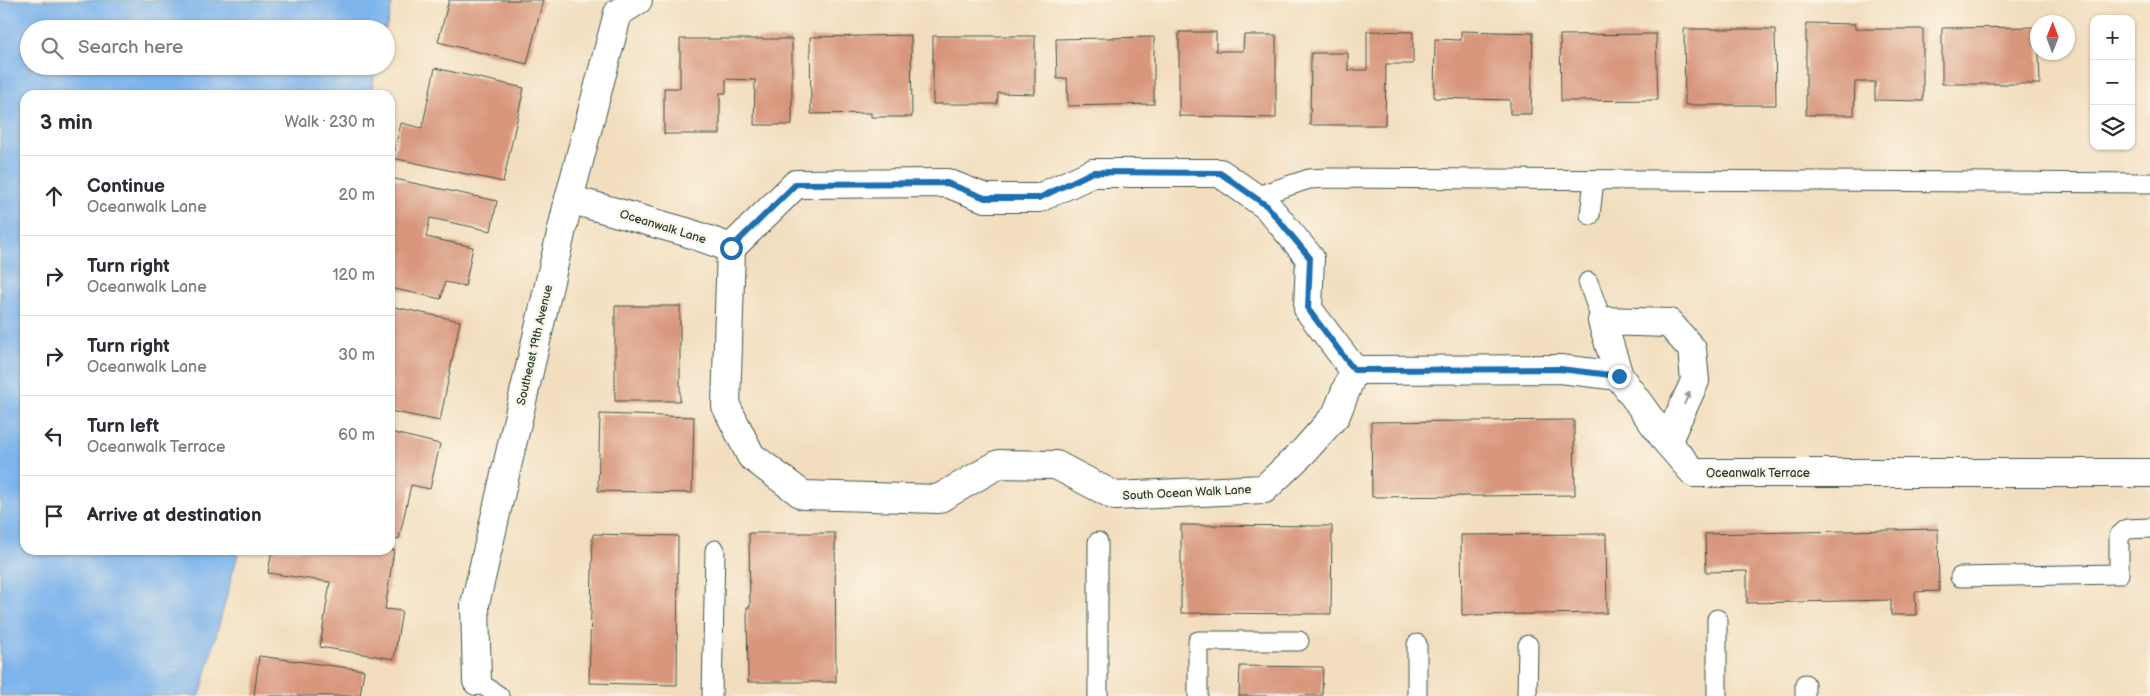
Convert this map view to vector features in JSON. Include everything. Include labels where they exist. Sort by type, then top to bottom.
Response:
[{"type":"street","name":"Southeast 19th Avenue","points":[[488,688],[475,604],[569,199],[628,6]]},
{"type":"street","points":[[731,248],[796,184],[947,183],[985,198],[1039,198],[1093,172],[1220,173],[1267,206],[1310,258],[1308,309],[1354,370],[1560,369],[1619,376]]},
{"type":"street","name":"Oceanwalk Lane","points":[[569,199],[686,232],[731,248]]},
{"type":"street","name":"South Ocean Walk Lane","points":[[731,248],[726,406],[751,456],[802,495],[938,499],[999,464],[1056,465],[1115,496],[1264,489],[1304,451],[1336,415],[1354,370]]},
{"type":"street","points":[[1602,321],[1669,322],[1692,349],[1695,381],[1667,442]]},
{"type":"street","name":"Oceanwalk Terrace","points":[[1602,321],[1619,376],[1667,442],[1694,472],[2150,473]]},
{"type":"lane","points":[[1254,196],[1309,179],[1329,178],[2150,183]]},
{"type":"lane","points":[[1590,215],[1594,180]]},
{"type":"lane","points":[[1588,282],[1602,321]]},
{"type":"lane","points":[[1960,577],[2119,574],[2119,536],[2127,529],[2150,528]]},
{"type":"lane","points":[[1098,542],[1098,696]]},
{"type":"lane","points":[[712,696],[714,550]]},
{"type":"lane","points":[[1717,619],[1717,696]]},
{"type":"lane","points":[[1198,696],[1198,641],[1300,641]]},
{"type":"lane","points":[[1417,644],[1417,696]]},
{"type":"lane","points":[[1527,696],[1528,645]]},
{"type":"water","points":[[0,0],[393,0],[388,20],[20,20],[20,75],[375,75],[371,90],[20,90],[20,555],[238,555],[200,696],[0,696]]},
{"type":"building","points":[[449,0],[543,0],[527,64],[438,42]]},
{"type":"building","points":[[1806,23],[1855,24],[1855,29],[1923,29],[1923,101],[1875,100],[1875,82],[1855,82],[1854,115],[1806,115]]},
{"type":"building","points":[[2030,27],[2030,60],[2039,60],[2040,84],[1942,84],[1942,28]]},
{"type":"building","points":[[1684,29],[1775,29],[1776,105],[1685,105]]},
{"type":"building","points":[[1367,31],[1413,32],[1413,64],[1386,64],[1385,125],[1310,125],[1311,53],[1348,53],[1348,70],[1367,70]]},
{"type":"building","points":[[1461,31],[1533,33],[1531,114],[1510,114],[1510,100],[1434,98],[1435,39],[1461,40]]},
{"type":"building","points":[[1179,32],[1216,32],[1216,51],[1243,51],[1244,35],[1276,35],[1276,118],[1179,116]]},
{"type":"building","points":[[1656,34],[1658,100],[1561,101],[1560,35]]},
{"type":"building","points":[[911,35],[912,117],[871,117],[871,113],[811,114],[810,37]]},
{"type":"building","points":[[933,36],[1035,36],[1035,94],[998,93],[997,104],[933,104]]},
{"type":"building","points":[[1154,37],[1154,104],[1068,106],[1067,78],[1057,79],[1056,39]]},
{"type":"building","points":[[680,39],[792,39],[792,125],[754,125],[755,80],[726,79],[726,93],[720,93],[720,134],[664,134],[664,88],[680,88]]},
{"type":"building","points":[[435,68],[524,88],[503,182],[395,158],[395,149],[401,123],[422,128]]},
{"type":"building","points":[[395,179],[497,201],[491,231],[430,218],[426,237],[473,247],[465,286],[445,282],[441,299],[395,289]]},
{"type":"building","points":[[615,306],[680,306],[680,401],[615,401]]},
{"type":"building","points":[[395,307],[460,321],[440,421],[395,412]]},
{"type":"building","points":[[600,414],[694,417],[692,493],[598,491]]},
{"type":"building","points":[[1574,420],[1575,495],[1372,497],[1371,422]]},
{"type":"building","points":[[395,433],[440,444],[430,489],[411,485],[399,539],[395,538]]},
{"type":"building","points":[[1181,525],[1332,526],[1331,614],[1181,613]]},
{"type":"building","points":[[1938,529],[1939,591],[1915,592],[1916,615],[1891,615],[1891,600],[1747,603],[1747,571],[1706,572],[1705,534]]},
{"type":"building","points":[[749,533],[835,533],[836,682],[748,682],[747,607],[750,607]]},
{"type":"building","points":[[593,534],[678,536],[677,685],[589,683]]},
{"type":"building","points":[[1606,534],[1607,613],[1462,615],[1461,535]]},
{"type":"building","points":[[271,555],[393,555],[385,609],[402,611],[394,659],[320,647],[330,582],[268,573]]},
{"type":"building","points":[[259,656],[364,670],[360,696],[254,696]]},
{"type":"building","points":[[1240,666],[1323,667],[1322,696],[1239,696]]},
{"type":"route","points":[[731,248],[796,184],[947,183],[985,198],[1039,198],[1093,172],[1220,173],[1267,206],[1310,258],[1308,309],[1354,370],[1560,369],[1619,376]]}]
